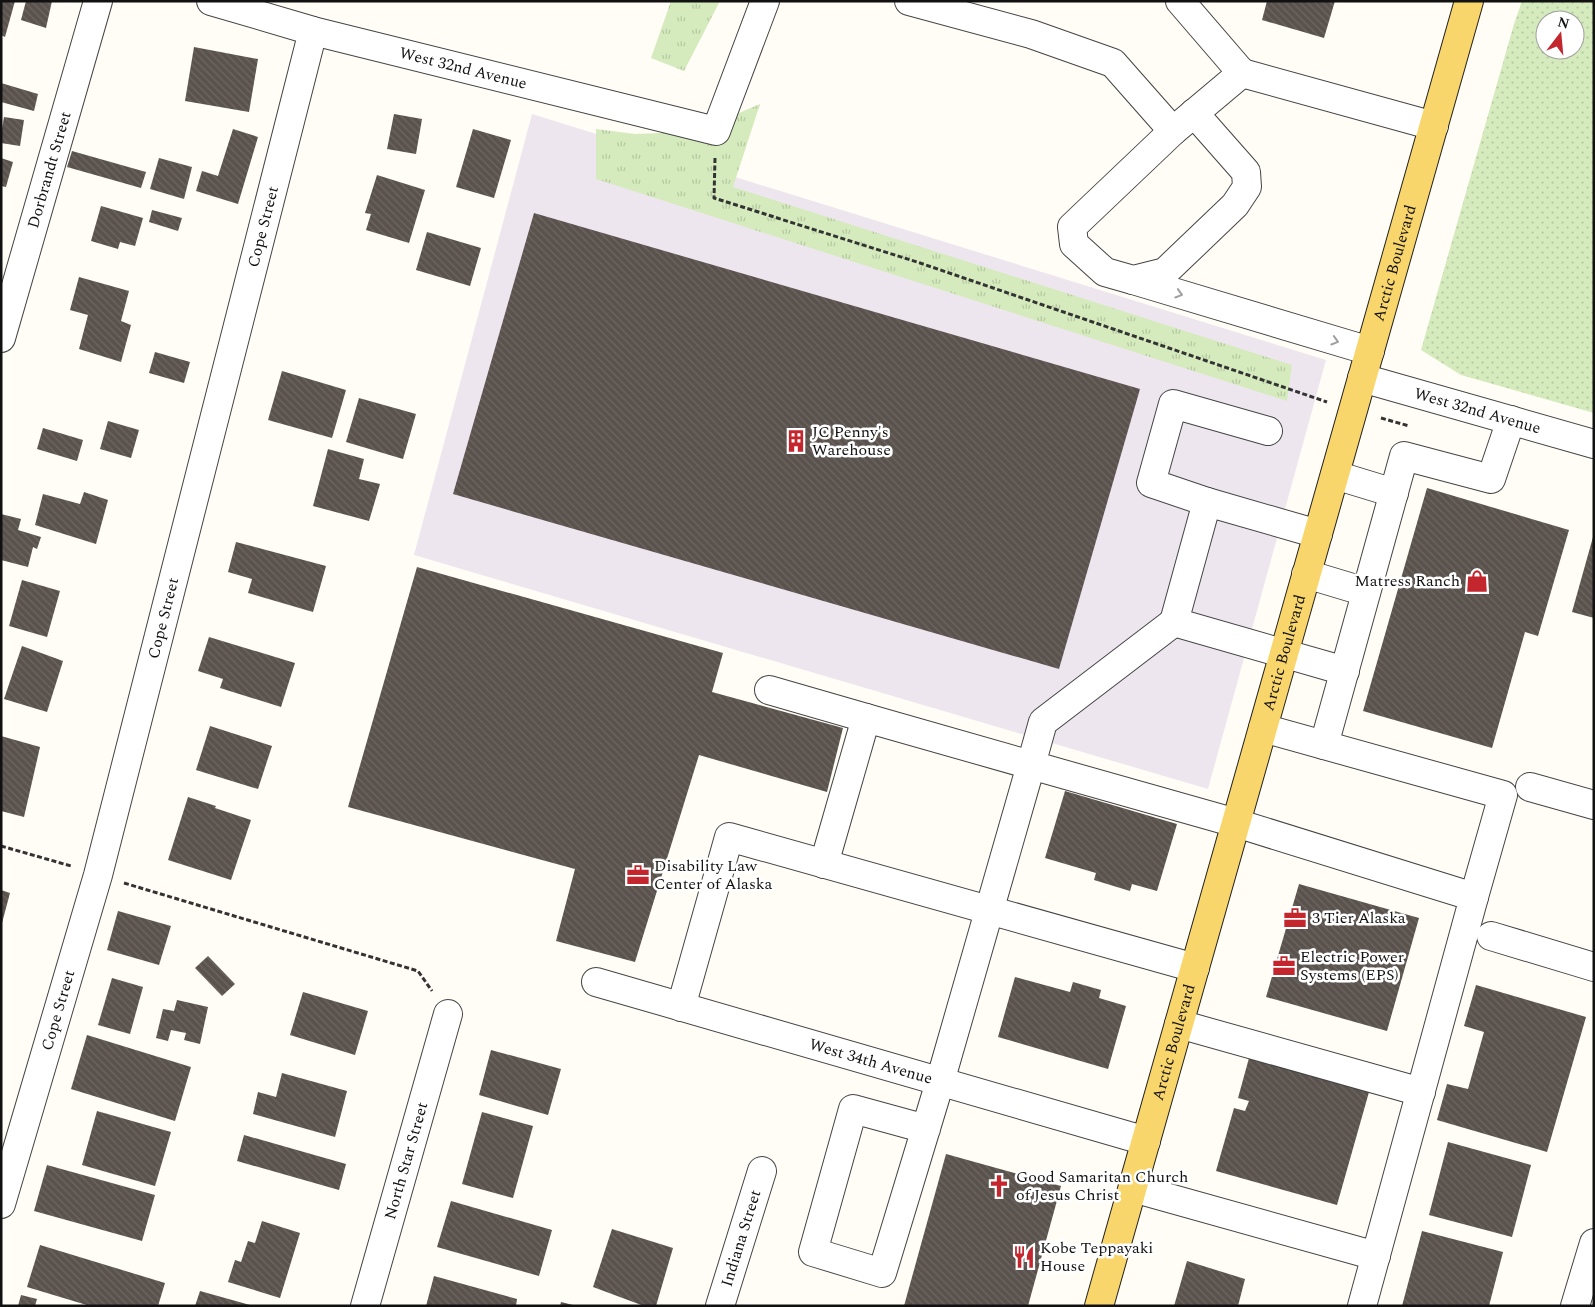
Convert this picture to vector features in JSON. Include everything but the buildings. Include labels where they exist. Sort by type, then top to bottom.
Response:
[{"type":"main road","name":"Arctic Boulevard","points":[[1099,1306],[1469,1]]},
{"type":"street","name":"Dorbrandt Street","points":[[1,338],[98,1]]},
{"type":"street","name":"West 32nd Avenue","points":[[211,1],[313,31],[716,131]]},
{"type":"street","points":[[716,131],[765,1]]},
{"type":"street","points":[[909,1],[1031,34],[1113,63],[1172,131]]},
{"type":"street","points":[[1180,1],[1242,73],[1434,126]]},
{"type":"street","name":"Cope Street","points":[[1,1204],[98,875],[313,31]]},
{"type":"street","points":[[1242,73],[1172,131],[1072,228],[1074,244],[1105,272],[1370,351]]},
{"type":"street","points":[[1132,280],[1165,272],[1236,205],[1247,187],[1246,172],[1194,113]]},
{"type":"street","name":"West 32nd Avenue","points":[[1362,378],[1594,444]]},
{"type":"street","points":[[1268,431],[1172,404],[1151,483],[1207,502],[1318,534]]},
{"type":"street","points":[[1324,745],[1404,456],[1491,479],[1510,420]]},
{"type":"street","points":[[1335,475],[1394,493]]},
{"type":"street","points":[[926,1129],[853,1109],[813,1252],[882,1273],[926,1129],[940,1082],[1043,722],[1174,622],[1207,502]]},
{"type":"street","points":[[1306,574],[1366,592]]},
{"type":"street","points":[[1174,622],[1345,671]]},
{"type":"street","points":[[769,690],[1236,823],[1474,897]]},
{"type":"street","points":[[824,864],[866,718]]},
{"type":"street","points":[[1263,728],[1503,795],[1362,1306]]},
{"type":"street","points":[[1530,787],[1594,805]]},
{"type":"street","points":[[681,1007],[729,837],[1195,968]]},
{"type":"street","points":[[1491,936],[1594,967]]},
{"type":"street","name":"West 34th Avenue","points":[[596,982],[1146,1141]]},
{"type":"street","name":"North Star Street","points":[[365,1306],[448,1014]]},
{"type":"street","points":[[1179,1024],[1421,1092]]},
{"type":"street","name":"Indiana Street","points":[[720,1306],[762,1171]]},
{"type":"street","points":[[1133,1188],[1376,1256]]},
{"type":"street","points":[[1575,1306],[1594,1243]]},
{"type":"path","points":[[716,131],[714,198],[920,264],[1323,401]]},
{"type":"path","points":[[1,846],[418,972],[448,1014]]},
{"type":"shaded area","points":[[532,114],[1326,360],[1208,789],[414,555]]},
{"type":"green space","points":[[671,1],[720,1],[684,71],[651,58]]},
{"type":"green space","points":[[1522,1],[1589,1],[1594,3],[1594,413],[1461,375],[1421,350]]},
{"type":"green space","points":[[760,104],[733,187],[1292,365],[1287,401],[596,179],[596,129],[635,134],[714,131],[704,128]]},
{"type":"place","name":"JC Penny's Warehouse","points":[[796,441]]},
{"type":"place","name":"Matress Ranch","points":[[1477,581]]},
{"type":"place","name":"Disability Law Center of Alaska","points":[[638,875]]},
{"type":"place","name":"3 Tier Alaska","points":[[1295,918]]},
{"type":"place","name":"Electric Power Systems (EPS)","points":[[1284,966]]},
{"type":"place","name":"Good Samaritan Church of Jesus Christ","points":[[999,1186]]},
{"type":"place","name":"Kobe Teppayaki House","points":[[1024,1257]]}]
